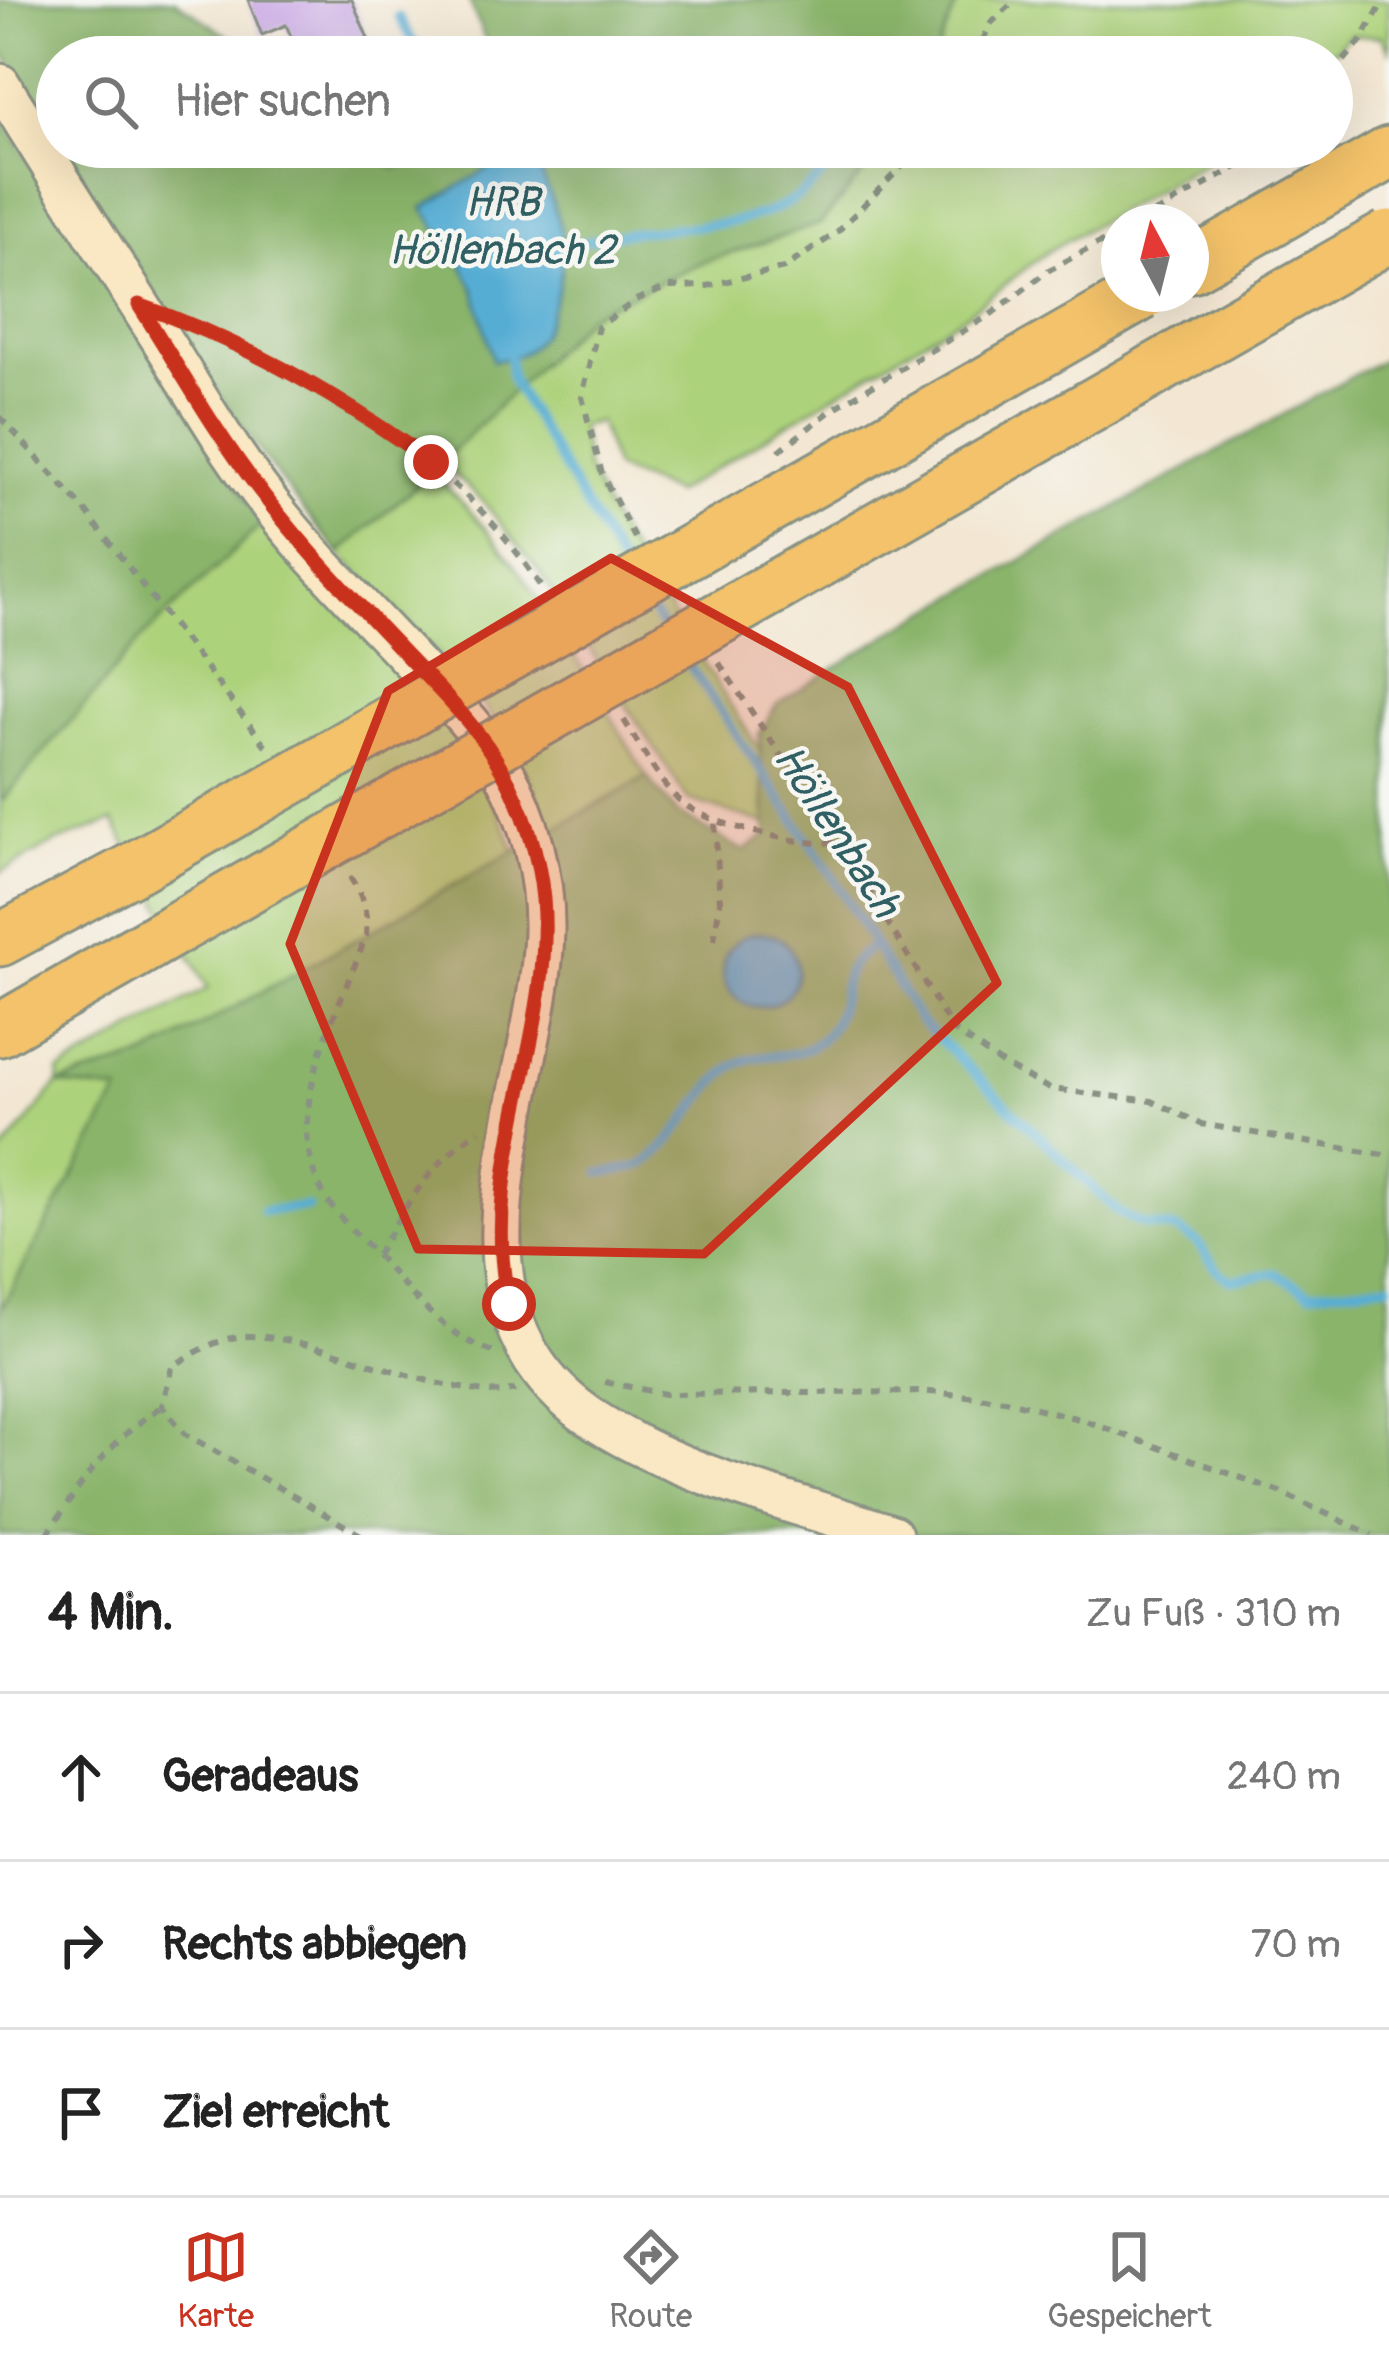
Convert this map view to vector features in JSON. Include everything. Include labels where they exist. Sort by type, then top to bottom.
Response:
[{"type":"highway","points":[[1209,256],[1389,153]]},
{"type":"highway","points":[[0,1030],[1389,236]]},
{"type":"highway","points":[[0,940],[1110,312]]},
{"type":"main road","points":[[0,84],[36,141]]},
{"type":"main road","points":[[53,168],[256,486],[340,585],[462,714],[502,768],[532,841],[543,900],[541,966],[501,1209],[500,1250],[509,1304],[539,1369],[587,1415],[653,1451],[892,1535]]},
{"type":"path","points":[[985,36],[991,23],[1016,0]]},
{"type":"path","points":[[1353,50],[1384,0]]},
{"type":"path","points":[[647,555],[602,473],[582,397],[598,327],[638,298],[668,287],[707,286],[784,268],[835,234],[900,168]]},
{"type":"path","points":[[1171,204],[1235,168]]},
{"type":"path","points":[[777,452],[833,409],[990,315],[1049,270],[1101,243]]},
{"type":"path","points":[[139,305],[276,362],[380,425],[468,494],[549,600]]},
{"type":"path","points":[[711,650],[839,842],[953,1030],[1005,1066],[1050,1089],[1152,1101],[1202,1124],[1389,1156]]},
{"type":"path","points":[[623,719],[676,799],[690,811],[715,823],[796,841],[839,842]]},
{"type":"path","points":[[714,940],[720,902],[715,823]]},
{"type":"path","points":[[516,1116],[484,1126],[448,1152],[403,1207],[377,1255],[426,1312],[466,1342],[539,1369]]},
{"type":"path","points":[[46,1535],[93,1464],[124,1432],[162,1406],[172,1367],[202,1347],[248,1336],[498,1395],[539,1369]]},
{"type":"path","points":[[593,1376],[664,1394],[931,1392],[1004,1400],[1084,1420],[1280,1492],[1372,1535]]},
{"type":"path","points":[[162,1406],[185,1433],[361,1535]]},
{"type":"highlighted area","points":[[611,558],[848,687],[997,983],[704,1254],[418,1249],[290,944],[388,691]]},
{"type":"green space","points":[[0,0],[175,0],[227,36],[36,36],[36,105],[0,48]]},
{"type":"green space","points":[[469,0],[965,0],[956,5],[943,36],[484,36]]},
{"type":"green space","points":[[965,0],[1389,0],[1389,50],[1381,36],[1350,35],[943,36],[956,5]]},
{"type":"green space","points":[[0,115],[262,524],[140,640],[0,803]]},
{"type":"green space","points":[[75,168],[867,168],[820,224],[700,263],[591,313],[431,473],[339,553],[227,406]]},
{"type":"green space","points":[[867,168],[1194,168],[1131,204],[1101,204],[1101,221],[1048,251],[968,313],[675,493],[615,469],[599,422],[580,426],[586,467],[614,525],[760,751],[766,824],[688,800],[542,575],[481,499],[442,462],[591,313],[700,263],[820,224]]},
{"type":"green space","points":[[1389,356],[1389,1535],[0,1535],[0,1310],[119,1092],[58,1084],[147,1056],[647,777],[676,812],[744,851],[767,835],[759,734],[777,704],[897,629]]},
{"type":"green space","points":[[431,473],[465,505],[524,578],[647,777],[550,834],[535,792],[491,716],[433,648],[339,553]]},
{"type":"green space","points":[[262,524],[371,637],[441,719],[496,807],[515,853],[147,1056],[62,1083],[120,1092],[0,1310],[0,1155],[58,1084],[59,1072],[208,988],[113,821],[54,843],[0,873],[0,803],[140,640]]},
{"type":"water","name":"HRB Höllenbach 2","points":[[489,168],[538,168],[561,231],[561,271],[548,319],[528,350],[493,361],[475,290],[423,208]]},
{"type":"water","points":[[760,933],[786,944],[797,970],[786,996],[760,1007],[734,996],[723,970],[734,944]]},
{"type":"building","points":[[248,0],[352,0],[367,36],[291,36],[286,25],[262,35]]},
{"type":"waterway","name":"Höllenbach","points":[[399,17],[410,36]]},
{"type":"waterway","points":[[557,252],[618,234],[715,224],[774,210],[807,190],[827,168]]},
{"type":"waterway","name":"Höllenbach","points":[[509,349],[511,379],[624,571]]},
{"type":"waterway","name":"Höllenbach","points":[[640,595],[665,631]]},
{"type":"waterway","name":"Höllenbach","points":[[685,659],[829,870],[920,1021],[1119,1213],[1144,1225],[1176,1229],[1197,1242],[1231,1280],[1275,1273],[1309,1292],[1389,1284]]},
{"type":"waterway","points":[[600,1173],[646,1163],[734,1066],[817,1043],[835,1020],[846,975],[860,955],[874,946]]},
{"type":"waterway","points":[[263,1211],[308,1207]]},
{"type":"route","points":[[431,462],[276,362],[139,305],[256,486],[340,585],[462,714],[502,768],[532,841],[544,933],[501,1209],[501,1263],[509,1304]]}]
